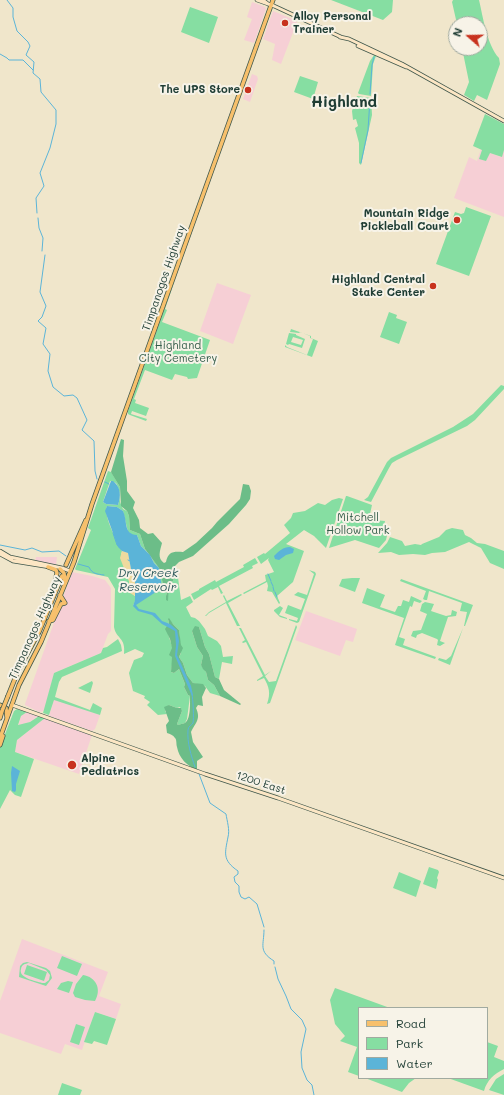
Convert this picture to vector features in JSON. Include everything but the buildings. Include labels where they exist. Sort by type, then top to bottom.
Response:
[{"type":"main road","points":[[256,0],[270,4]]},
{"type":"main road","points":[[263,0],[340,37],[349,39],[388,57],[504,121]]},
{"type":"main road","name":"Timpanogos Highway","points":[[0,738],[19,685],[39,646],[74,562],[92,504],[270,4],[273,0]]},
{"type":"main road","points":[[66,565],[92,504]]},
{"type":"main road","points":[[0,552],[14,561],[70,571]]},
{"type":"main road","points":[[0,552],[10,557],[70,571]]},
{"type":"main road","points":[[43,622],[58,572],[48,567]]},
{"type":"main road","points":[[60,569],[64,573],[65,583]]},
{"type":"main road","points":[[0,718],[18,671],[35,640],[62,576]]},
{"type":"main road","points":[[50,621],[53,620],[61,604],[65,603],[60,594]]},
{"type":"main road","points":[[0,705],[6,708],[6,720],[0,745]]},
{"type":"main road","name":"1200 East","points":[[12,705],[504,878]]},
{"type":"main road","points":[[0,734],[6,720]]},
{"type":"shaded area","points":[[252,2],[265,7],[266,9],[254,43],[244,40],[252,19],[247,17]]},
{"type":"shaded area","points":[[273,11],[297,22],[281,64],[272,60],[275,44],[263,39]]},
{"type":"shaded area","points":[[252,74],[257,76],[258,79],[250,102],[243,99]]},
{"type":"shaded area","points":[[481,149],[501,157],[504,150],[504,217],[454,198],[469,157],[477,161]]},
{"type":"shaded area","points":[[217,283],[251,295],[233,344],[200,331]]},
{"type":"shaded area","points":[[36,557],[57,557],[56,565],[35,561]]},
{"type":"shaded area","points":[[72,572],[105,580],[111,588],[111,631],[108,634],[101,653],[54,673],[45,709],[39,712],[25,704]]},
{"type":"shaded area","points":[[306,611],[357,629],[353,642],[346,640],[340,656],[295,640]]},
{"type":"shaded area","points":[[54,699],[100,715],[95,729],[92,731],[49,716]]},
{"type":"shaded area","points":[[27,712],[39,716],[30,722],[18,726],[21,716]]},
{"type":"shaded area","points":[[45,718],[92,735],[79,774],[15,752],[17,740]]},
{"type":"shaded area","points":[[22,939],[108,972],[99,996],[121,1004],[116,1019],[95,1012],[82,1050],[65,1044],[61,1054],[0,1033],[0,1001]]},
{"type":"green space","points":[[331,0],[393,0],[392,12],[383,20]]},
{"type":"green space","points":[[453,0],[479,0],[483,16],[455,16],[452,2]]},
{"type":"green space","points":[[190,7],[218,17],[209,43],[181,32]]},
{"type":"green space","points":[[488,38],[491,46],[499,58],[500,64],[487,100],[477,95],[474,101],[464,95],[469,82],[464,56],[488,56]]},
{"type":"green space","points":[[374,55],[376,56],[373,64],[371,96],[359,94],[358,93],[370,61]]},
{"type":"green space","points":[[300,76],[318,82],[313,99],[294,92]]},
{"type":"green space","points":[[357,96],[371,98],[372,115],[361,165],[359,163],[359,143],[355,128],[358,126],[356,119],[353,120],[352,111]]},
{"type":"green space","points":[[485,114],[504,124],[504,150],[502,157],[490,153],[486,161],[479,159],[482,150],[473,146]]},
{"type":"green space","points":[[466,207],[491,216],[469,276],[436,264],[455,212],[461,214],[464,213]]},
{"type":"green space","name":"Highland City Cemetery","points":[[178,271],[162,322],[210,340],[197,378],[188,379],[187,377],[175,374],[172,380],[145,370],[134,399],[136,400],[135,403],[149,408],[146,416],[132,411],[131,414],[147,419],[146,421],[128,414],[128,411]]},
{"type":"green space","points":[[389,312],[397,315],[396,318],[407,322],[399,344],[380,337]]},
{"type":"green space","points":[[291,329],[300,332],[290,332]]},
{"type":"green space","points":[[289,333],[296,334],[305,339],[302,348],[286,344]],"holes":[[[293,337],[303,340],[301,345],[291,342]]]},
{"type":"green space","points":[[303,333],[311,336],[311,338],[318,341],[312,357],[285,347],[285,345],[307,355],[313,339],[310,338],[310,336]]},
{"type":"green space","points":[[501,385],[504,386],[504,389],[475,420],[467,426],[392,463],[371,502],[364,500],[368,497],[387,462],[391,458],[453,427],[473,414]]},
{"type":"green space","points":[[121,439],[124,440],[123,456],[127,491],[135,502],[133,508],[139,520],[140,528],[148,534],[153,533],[162,543],[160,559],[164,563],[170,554],[174,552],[183,552],[196,543],[212,528],[240,499],[243,484],[249,485],[251,491],[250,499],[246,505],[229,524],[193,556],[179,562],[175,566],[173,581],[169,583],[168,601],[166,600],[167,592],[164,588],[159,568],[145,549],[140,534],[130,530],[129,516],[127,511],[121,506],[120,487],[111,472]]},
{"type":"green space","points":[[108,471],[111,472],[120,487],[120,502],[123,509],[127,511],[129,516],[130,530],[140,534],[145,549],[148,553],[141,546],[137,535],[132,535],[128,532],[123,511],[117,507],[107,506],[106,510],[109,522],[122,551],[121,555],[129,581],[130,592],[135,596],[133,606],[162,586],[157,566],[151,557],[159,568],[164,588],[167,592],[166,600],[169,583],[173,581],[175,568],[177,570],[181,600],[190,596],[193,602],[186,607],[191,617],[199,621],[208,636],[217,641],[221,646],[223,657],[233,656],[232,664],[222,662],[219,679],[215,677],[209,654],[205,647],[199,627],[192,631],[197,647],[203,656],[201,665],[206,672],[208,680],[214,685],[220,696],[210,693],[205,686],[193,683],[187,675],[183,663],[179,657],[181,653],[179,630],[168,619],[169,623],[167,625],[173,652],[171,672],[174,673],[179,669],[185,684],[184,687],[190,696],[187,719],[185,723],[178,725],[177,724],[182,711],[180,707],[177,708],[169,705],[165,711],[167,714],[158,715],[147,705],[150,702],[144,698],[145,696],[133,691],[129,673],[134,660],[142,657],[144,653],[135,649],[124,654],[124,644],[114,627],[115,589],[108,577],[75,569],[91,530],[88,528]]},
{"type":"green space","name":"Mitchell Hollow Park","points":[[346,496],[372,505],[370,514],[375,516],[374,520],[385,521],[384,526],[389,527],[386,540],[379,548],[355,540],[329,548]]},
{"type":"green space","points":[[339,498],[343,499],[326,548],[314,536],[304,530],[286,544],[304,551],[293,582],[277,596],[280,603],[279,604],[272,592],[267,591],[267,582],[244,594],[243,593],[266,581],[265,575],[274,572],[268,560],[269,558],[261,564],[257,557],[264,553],[265,554],[290,533],[284,525],[291,518],[293,513],[305,511],[318,503],[325,505],[332,500]]},
{"type":"green space","points":[[452,528],[463,530],[465,535],[477,543],[485,544],[504,551],[504,569],[490,563],[481,548],[469,542],[445,552],[425,555],[399,555],[391,552],[378,553],[390,537],[402,541],[405,546],[415,544],[421,545],[439,537],[446,530]]},
{"type":"green space","points":[[255,558],[258,563],[252,566],[253,568],[219,586],[223,593],[221,594],[218,587],[212,590],[211,589],[194,600],[191,594],[215,580],[216,582],[244,567],[243,565]]},
{"type":"green space","points":[[309,570],[315,572],[316,574],[299,622],[297,623],[289,619],[297,621],[298,618],[285,613],[288,605],[301,610],[305,599],[294,595],[298,592],[307,595],[314,574]]},
{"type":"green space","points":[[360,578],[355,592],[339,586],[342,579]]},
{"type":"green space","points":[[401,579],[473,605],[465,626],[467,612],[460,611],[462,603],[429,591],[427,600],[425,600],[423,599],[426,591],[400,581]]},
{"type":"green space","points":[[367,588],[385,595],[380,607],[395,612],[398,606],[401,606],[403,600],[409,602],[411,596],[422,601],[420,603],[414,601],[412,607],[410,606],[399,637],[405,639],[403,645],[436,657],[435,659],[395,645],[404,618],[362,603]]},
{"type":"green space","points":[[241,594],[242,595],[228,603],[240,626],[237,626],[226,603],[205,616],[209,612],[226,602],[223,596],[224,595],[227,601]]},
{"type":"green space","points":[[425,602],[434,604],[431,611],[446,616],[451,615],[452,610],[457,612],[456,616],[448,617],[440,641],[445,643],[440,646],[437,645],[437,639],[422,633],[417,635],[416,638],[411,636],[413,631],[421,630],[427,614],[420,611],[422,604]]},
{"type":"green space","points":[[280,606],[283,608],[279,615],[287,619],[280,617],[274,611]]},
{"type":"green space","points":[[169,618],[179,630],[181,645],[183,648],[179,657],[183,663],[187,675],[193,683],[203,684],[206,688],[202,697],[203,706],[198,705],[196,708],[198,718],[191,732],[193,742],[203,757],[197,761],[197,770],[184,761],[178,751],[176,739],[167,733],[166,725],[169,721],[164,707],[169,705],[181,708],[182,711],[177,724],[178,725],[187,721],[190,706],[190,696],[184,687],[185,684],[179,669],[174,673],[171,672],[172,657],[169,655],[172,648],[170,639],[165,629],[169,623]]},
{"type":"green space","points":[[296,625],[297,627],[270,703],[267,704],[269,690],[267,684],[264,678],[257,681],[263,676],[246,642],[242,642],[245,640],[239,628],[241,628],[265,675],[271,671],[265,676],[269,682],[276,681]]},
{"type":"green space","points":[[195,626],[199,627],[205,647],[209,654],[215,677],[219,679],[224,690],[241,704],[240,705],[220,696],[214,685],[208,680],[206,672],[201,665],[203,656],[197,647],[192,631]]},
{"type":"green space","points":[[463,628],[450,665],[438,660],[439,658],[446,660],[451,656]]},
{"type":"green space","points":[[118,639],[122,651],[62,677],[55,697],[90,710],[93,703],[102,708],[100,715],[54,700],[49,715],[43,713],[54,673],[101,653],[103,648],[107,647]]},
{"type":"green space","points":[[92,681],[93,683],[90,693],[78,688]]},
{"type":"green space","points":[[17,709],[27,712],[21,716],[18,725],[30,722],[39,716],[45,718],[17,740],[15,752],[34,759],[21,797],[15,795],[10,790],[0,809],[0,747],[14,711]]},
{"type":"green space","points":[[429,867],[438,870],[439,872],[436,889],[423,884]]},
{"type":"green space","points":[[399,872],[421,881],[416,897],[393,888]]},
{"type":"green space","points":[[62,956],[82,964],[77,976],[57,968]]},
{"type":"green space","points":[[27,962],[46,968],[50,971],[52,978],[46,986],[19,977],[20,966]],"holes":[[[29,963],[46,970],[50,975],[49,980],[42,983],[28,979],[22,975],[21,967]]]},
{"type":"green space","points":[[27,965],[47,972],[44,981],[24,974]]},
{"type":"green space","points":[[83,975],[91,978],[98,988],[95,1001],[75,997],[73,993],[76,984]]},
{"type":"green space","points":[[68,981],[73,982],[69,993],[57,989],[61,983]]},
{"type":"green space","points":[[335,988],[387,1007],[358,1007],[358,1076],[348,1072],[357,1047],[340,1041],[345,1036],[335,1024],[330,1000]]},
{"type":"green space","points":[[95,1012],[116,1019],[107,1045],[94,1041],[92,1044],[84,1042]]},
{"type":"green space","points":[[76,1024],[85,1027],[79,1045],[70,1042]]},
{"type":"green space","points":[[488,1042],[498,1046],[494,1057],[504,1061],[504,1069],[491,1078],[484,1091],[451,1079],[488,1079]]},
{"type":"green space","points":[[504,1074],[504,1095],[489,1090],[496,1079]]},
{"type":"green space","points":[[368,1079],[415,1079],[409,1083],[402,1092]]},
{"type":"green space","points":[[62,1083],[82,1090],[80,1095],[58,1095]]},
{"type":"sand","points":[[122,551],[128,553],[131,569],[135,579],[135,596],[130,593],[129,581],[120,558]]},
{"type":"water","points":[[111,481],[116,483],[119,489],[120,498],[118,505],[106,504],[103,502]]},
{"type":"water","name":"Dry Creek Reservoir","points":[[107,506],[117,507],[123,511],[128,530],[137,535],[141,546],[150,555],[154,563],[159,568],[162,588],[136,605],[139,609],[155,613],[162,621],[170,624],[177,630],[179,641],[177,655],[191,686],[192,696],[175,656],[175,631],[162,624],[152,615],[138,611],[133,606],[135,600],[135,579],[131,569],[128,553],[122,551],[118,547],[105,511]]},
{"type":"water","points":[[290,547],[294,549],[293,553],[286,555],[279,560],[275,559],[274,556],[279,551]]},
{"type":"water","points":[[12,766],[20,771],[15,792],[12,791]]},
{"type":"waterway","points":[[7,0],[13,8],[13,17],[17,31],[30,46],[26,55],[34,62],[33,73],[40,79],[41,92],[56,110],[56,124],[50,148],[40,173],[44,186],[36,198],[37,213]]},
{"type":"waterway","points":[[0,54],[9,60],[23,60],[33,70]]},
{"type":"waterway","points":[[370,94],[374,57]]},
{"type":"waterway","points":[[361,163],[368,130],[370,99]]},
{"type":"waterway","points":[[38,218],[39,228],[43,238],[42,251]]},
{"type":"waterway","points":[[45,255],[40,292],[46,306],[42,317],[38,321],[46,328],[43,344],[50,354],[48,371],[53,387],[64,396],[73,395],[77,398],[87,420],[82,430],[94,441],[95,471],[97,479]]},
{"type":"waterway","points":[[105,482],[109,484]]},
{"type":"waterway","points":[[113,533],[119,547]]},
{"type":"waterway","points":[[0,545],[25,550],[32,548],[42,552],[59,551],[66,556]]},
{"type":"waterway","points":[[78,564],[89,567],[95,573],[104,575]]},
{"type":"waterway","points":[[268,574],[271,581]]},
{"type":"waterway","points":[[271,582],[273,586]]},
{"type":"waterway","points":[[273,587],[274,591]]},
{"type":"waterway","points":[[275,592],[277,597]]},
{"type":"waterway","points":[[192,694],[193,723],[188,729],[188,740],[195,767]]},
{"type":"waterway","points":[[199,774],[210,803],[226,814],[229,831],[226,856],[229,863],[238,871],[238,874],[234,877],[235,882],[239,886],[241,897],[245,899],[249,897],[257,904],[264,927]]},
{"type":"waterway","points":[[264,930],[264,951],[274,961],[274,964]]},
{"type":"waterway","points":[[275,967],[278,979],[291,1009],[302,1020],[306,1029],[301,1052],[302,1068],[307,1080],[312,1085],[314,1095]]},
{"type":"place","name":"Alloy Personal Trainer","points":[[285,23]]},
{"type":"place","name":"The UPS Store","points":[[248,90]]},
{"type":"place","name":"Mountain Ridge Pickleball Court","points":[[457,220]]},
{"type":"place","name":"Highland Central Stake Center","points":[[433,286]]},
{"type":"place","name":"Alpine Pediatrics","points":[[72,765]]},
{"type":"district","name":"Highland","points":[[344,102]]}]
